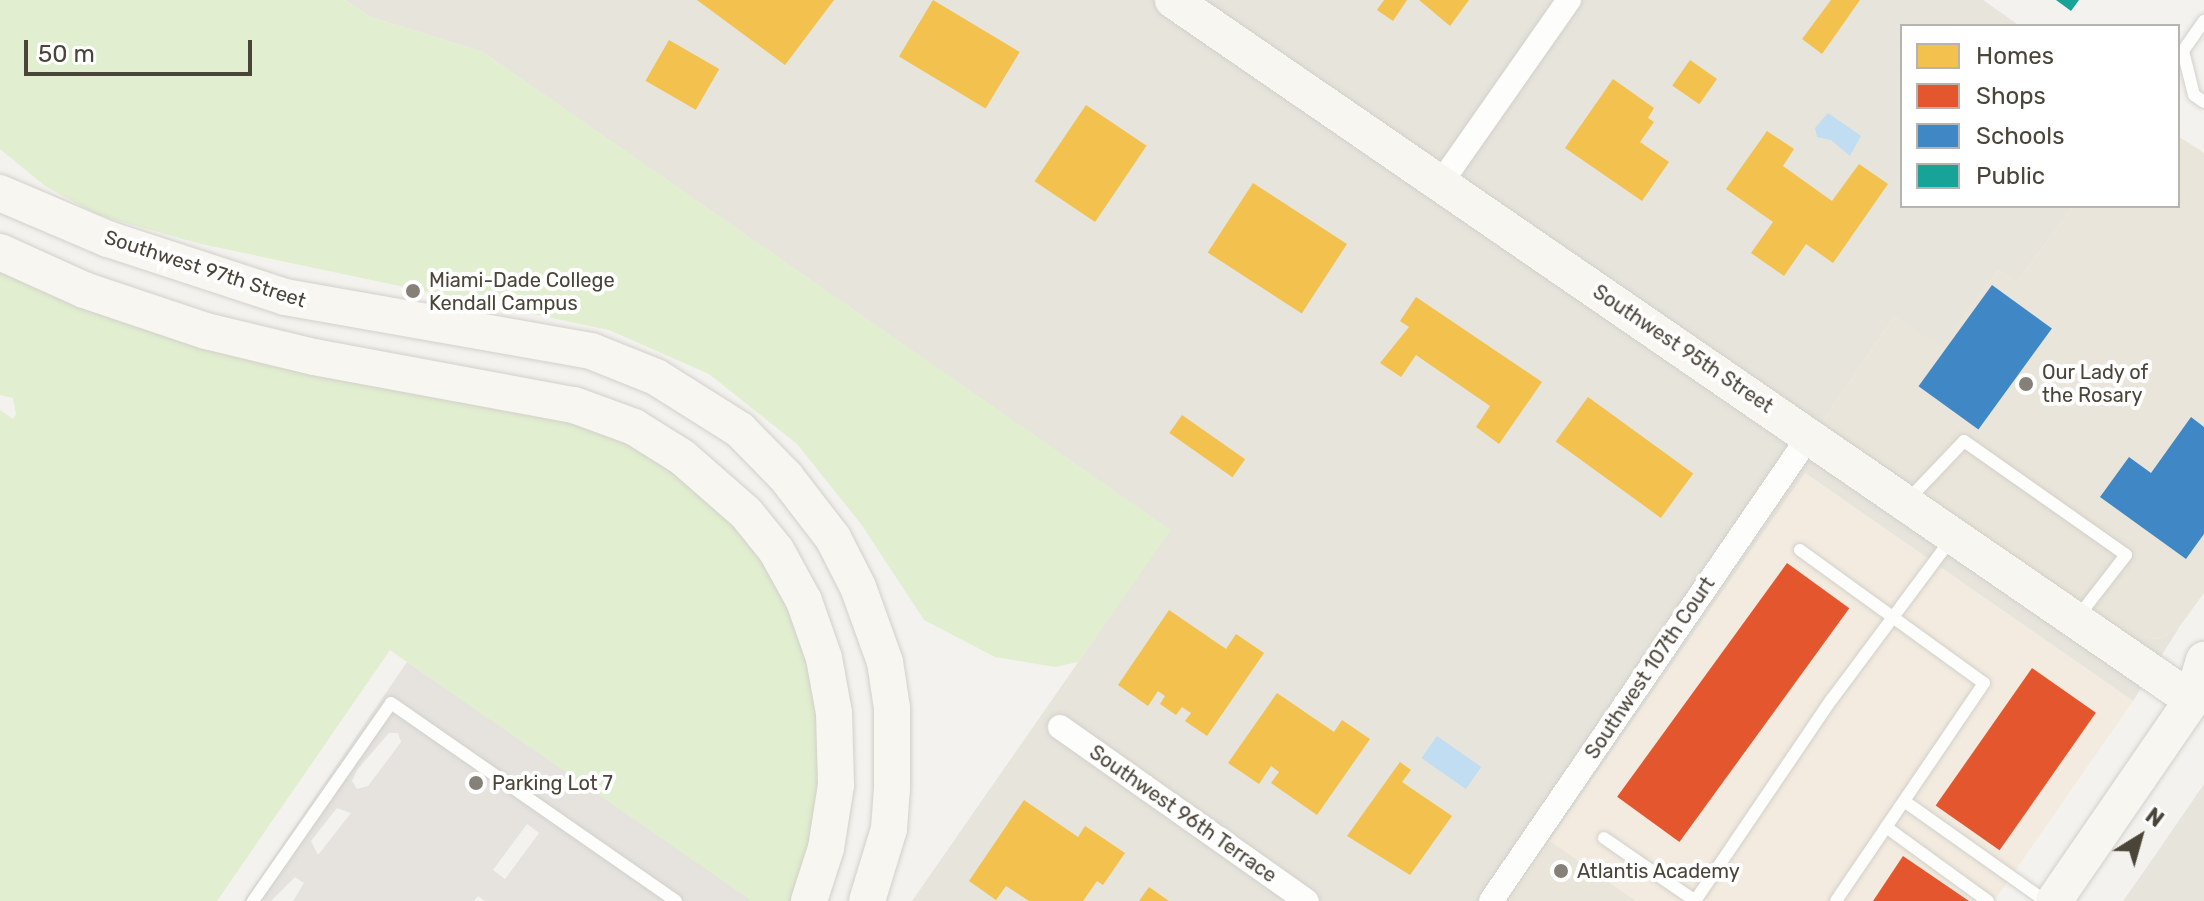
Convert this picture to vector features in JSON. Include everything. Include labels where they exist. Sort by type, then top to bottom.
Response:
[{"type":"street","name":"Southwest 95th Street","points":[[1173,0],[2075,620],[2198,696]]},
{"type":"street","points":[[1440,184],[1569,0]]},
{"type":"street","name":"Southwest 97th Street","points":[[0,193],[108,239],[247,285],[327,306],[591,351],[685,393],[768,455],[818,517],[858,587],[885,662],[892,708],[889,829],[867,901]]},
{"type":"street","points":[[0,252],[103,296],[206,331],[314,357],[574,405],[634,427],[704,475],[764,534],[804,601],[828,677],[836,785],[826,848],[809,901]]},
{"type":"street","points":[[103,296],[141,286],[221,308],[247,285]]},
{"type":"street","name":"Southwest 107th Court","points":[[1491,901],[1810,435]]},
{"type":"street","points":[[2054,901],[2198,696],[2204,660]]},
{"type":"street","name":"Southwest 96th Terrace","points":[[1060,727],[1307,901]]},
{"type":"lane","points":[[2204,21],[2183,51],[2194,95],[2204,102]]},
{"type":"lane","points":[[1906,502],[1964,441],[2126,555],[2075,620]]},
{"type":"lane","points":[[1604,838],[1695,901],[1954,535]]},
{"type":"lane","points":[[1800,550],[1984,683],[1836,901]]},
{"type":"lane","points":[[253,901],[391,703],[676,901]]},
{"type":"lane","points":[[1904,801],[2045,901]]},
{"type":"lane","points":[[1886,827],[1988,901]]},
{"type":"shaded area","points":[[345,0],[1983,0],[2017,24],[1900,24],[1900,208],[2072,208],[2017,282],[1998,270],[1941,347],[1894,317],[1823,421],[2135,637],[2161,639],[2180,626],[2133,701],[1805,473],[1508,901],[912,901],[1170,530],[483,52],[371,17]]},
{"type":"shaded area","name":"Our Lady of the Rosary","points":[[2180,137],[2204,153],[2204,593],[2180,626],[2161,639],[2135,637],[2121,629],[1823,421],[1894,317],[1941,346],[1998,270],[2017,282],[2072,208],[2180,208]]},
{"type":"shaded area","points":[[1805,473],[2133,701],[1994,901],[1636,901],[1550,841]]},
{"type":"shaded area","name":"Parking Lot 7","points":[[407,662],[749,899],[485,901],[478,896],[474,901],[293,901],[304,883],[295,877],[271,901],[244,901]],"holes":[[[389,733],[398,733],[401,742],[368,786],[357,789],[352,781],[357,770]],[[337,808],[351,813],[318,855],[311,841]],[[527,824],[539,833],[505,879],[493,870]]]},
{"type":"shaded area","points":[[2204,784],[2204,901],[2123,901],[2158,851]]},
{"type":"shaded area","name":"Atlantis Academy","points":[[1550,841],[1636,901],[1508,901]]},
{"type":"green space","points":[[0,0],[345,0],[371,17],[483,52],[1171,530],[1078,662],[1055,667],[995,657],[924,620],[861,524],[797,444],[709,374],[609,330],[201,244],[98,215],[45,186],[0,149]]},
{"type":"green space","points":[[0,271],[202,348],[286,369],[561,419],[616,437],[655,457],[720,508],[757,551],[799,628],[819,701],[818,813],[791,901],[748,901],[390,650],[217,901],[0,901],[0,410],[13,419],[16,414],[13,398],[0,395]]},
{"type":"water","points":[[1828,113],[1861,136],[1850,156],[1831,140],[1817,137],[1815,128]]},
{"type":"water","points":[[1437,736],[1481,767],[1466,789],[1422,758]]},
{"type":"building: Homes","points":[[697,0],[834,0],[785,65]]},
{"type":"building: Homes","points":[[933,0],[1020,52],[986,109],[899,57]]},
{"type":"building: Homes","points":[[1384,0],[1407,0],[1393,21],[1377,10]]},
{"type":"building: Homes","points":[[1419,0],[1469,0],[1450,26]]},
{"type":"building: Homes","points":[[1831,0],[1860,0],[1822,54],[1802,39]]},
{"type":"building: Homes","points":[[669,40],[719,69],[696,110],[646,81]]},
{"type":"building: Homes","points":[[1690,60],[1717,79],[1699,104],[1672,85]]},
{"type":"building: Homes","points":[[1613,79],[1654,108],[1648,118],[1654,122],[1640,142],[1669,162],[1642,201],[1565,148]]},
{"type":"building: Homes","points":[[1086,105],[1147,146],[1095,222],[1035,181]]},
{"type":"building: Homes","points":[[1767,131],[1794,149],[1783,166],[1832,201],[1859,164],[1888,184],[1833,263],[1806,244],[1784,276],[1751,253],[1773,222],[1726,189]]},
{"type":"building: Homes","points":[[1253,183],[1347,244],[1302,314],[1208,253]]},
{"type":"building: Homes","points":[[1416,297],[1542,382],[1499,444],[1476,427],[1490,406],[1416,355],[1401,377],[1380,363],[1409,327],[1400,321]]},
{"type":"building: Homes","points":[[1588,397],[1693,473],[1661,518],[1556,441]]},
{"type":"building: Homes","points":[[1182,415],[1245,459],[1232,477],[1169,433]]},
{"type":"building: Homes","points":[[1169,610],[1226,649],[1236,634],[1264,653],[1207,736],[1185,721],[1191,713],[1182,707],[1176,715],[1160,704],[1165,696],[1158,691],[1148,706],[1118,685]]},
{"type":"building: Homes","points":[[1277,693],[1334,732],[1342,720],[1370,739],[1317,815],[1271,783],[1279,772],[1271,766],[1259,784],[1228,763]]},
{"type":"building: Homes","points":[[1400,762],[1411,770],[1402,782],[1452,816],[1410,875],[1347,836]]},
{"type":"building: Homes","points":[[1024,800],[1078,837],[1085,826],[1125,853],[1103,885],[1097,881],[1083,901],[1029,901],[1006,886],[996,900],[969,881]]},
{"type":"building: Homes","points":[[1149,887],[1169,901],[1139,901]]},
{"type":"building: Shops","points":[[1787,563],[1849,608],[1679,842],[1617,797]]},
{"type":"building: Shops","points":[[2032,668],[2096,713],[2000,850],[1936,806]]},
{"type":"building: Shops","points":[[1903,856],[1969,901],[1873,901]]},
{"type":"building: Schools","points":[[1992,285],[2052,328],[1978,430],[1919,386]]},
{"type":"building: Schools","points":[[2191,417],[2204,427],[2204,534],[2186,559],[2100,497],[2129,457],[2151,473]]},
{"type":"building: Public","points":[[2056,0],[2079,0],[2071,11]]},
{"type":"place","name":"Miami-Dade College Kendall Campus","points":[[413,291]]},
{"type":"place","name":"Our Lady of the Rosary","points":[[2026,384]]},
{"type":"place","name":"Parking Lot 7","points":[[476,783]]},
{"type":"place","name":"Atlantis Academy","points":[[1561,871]]}]
